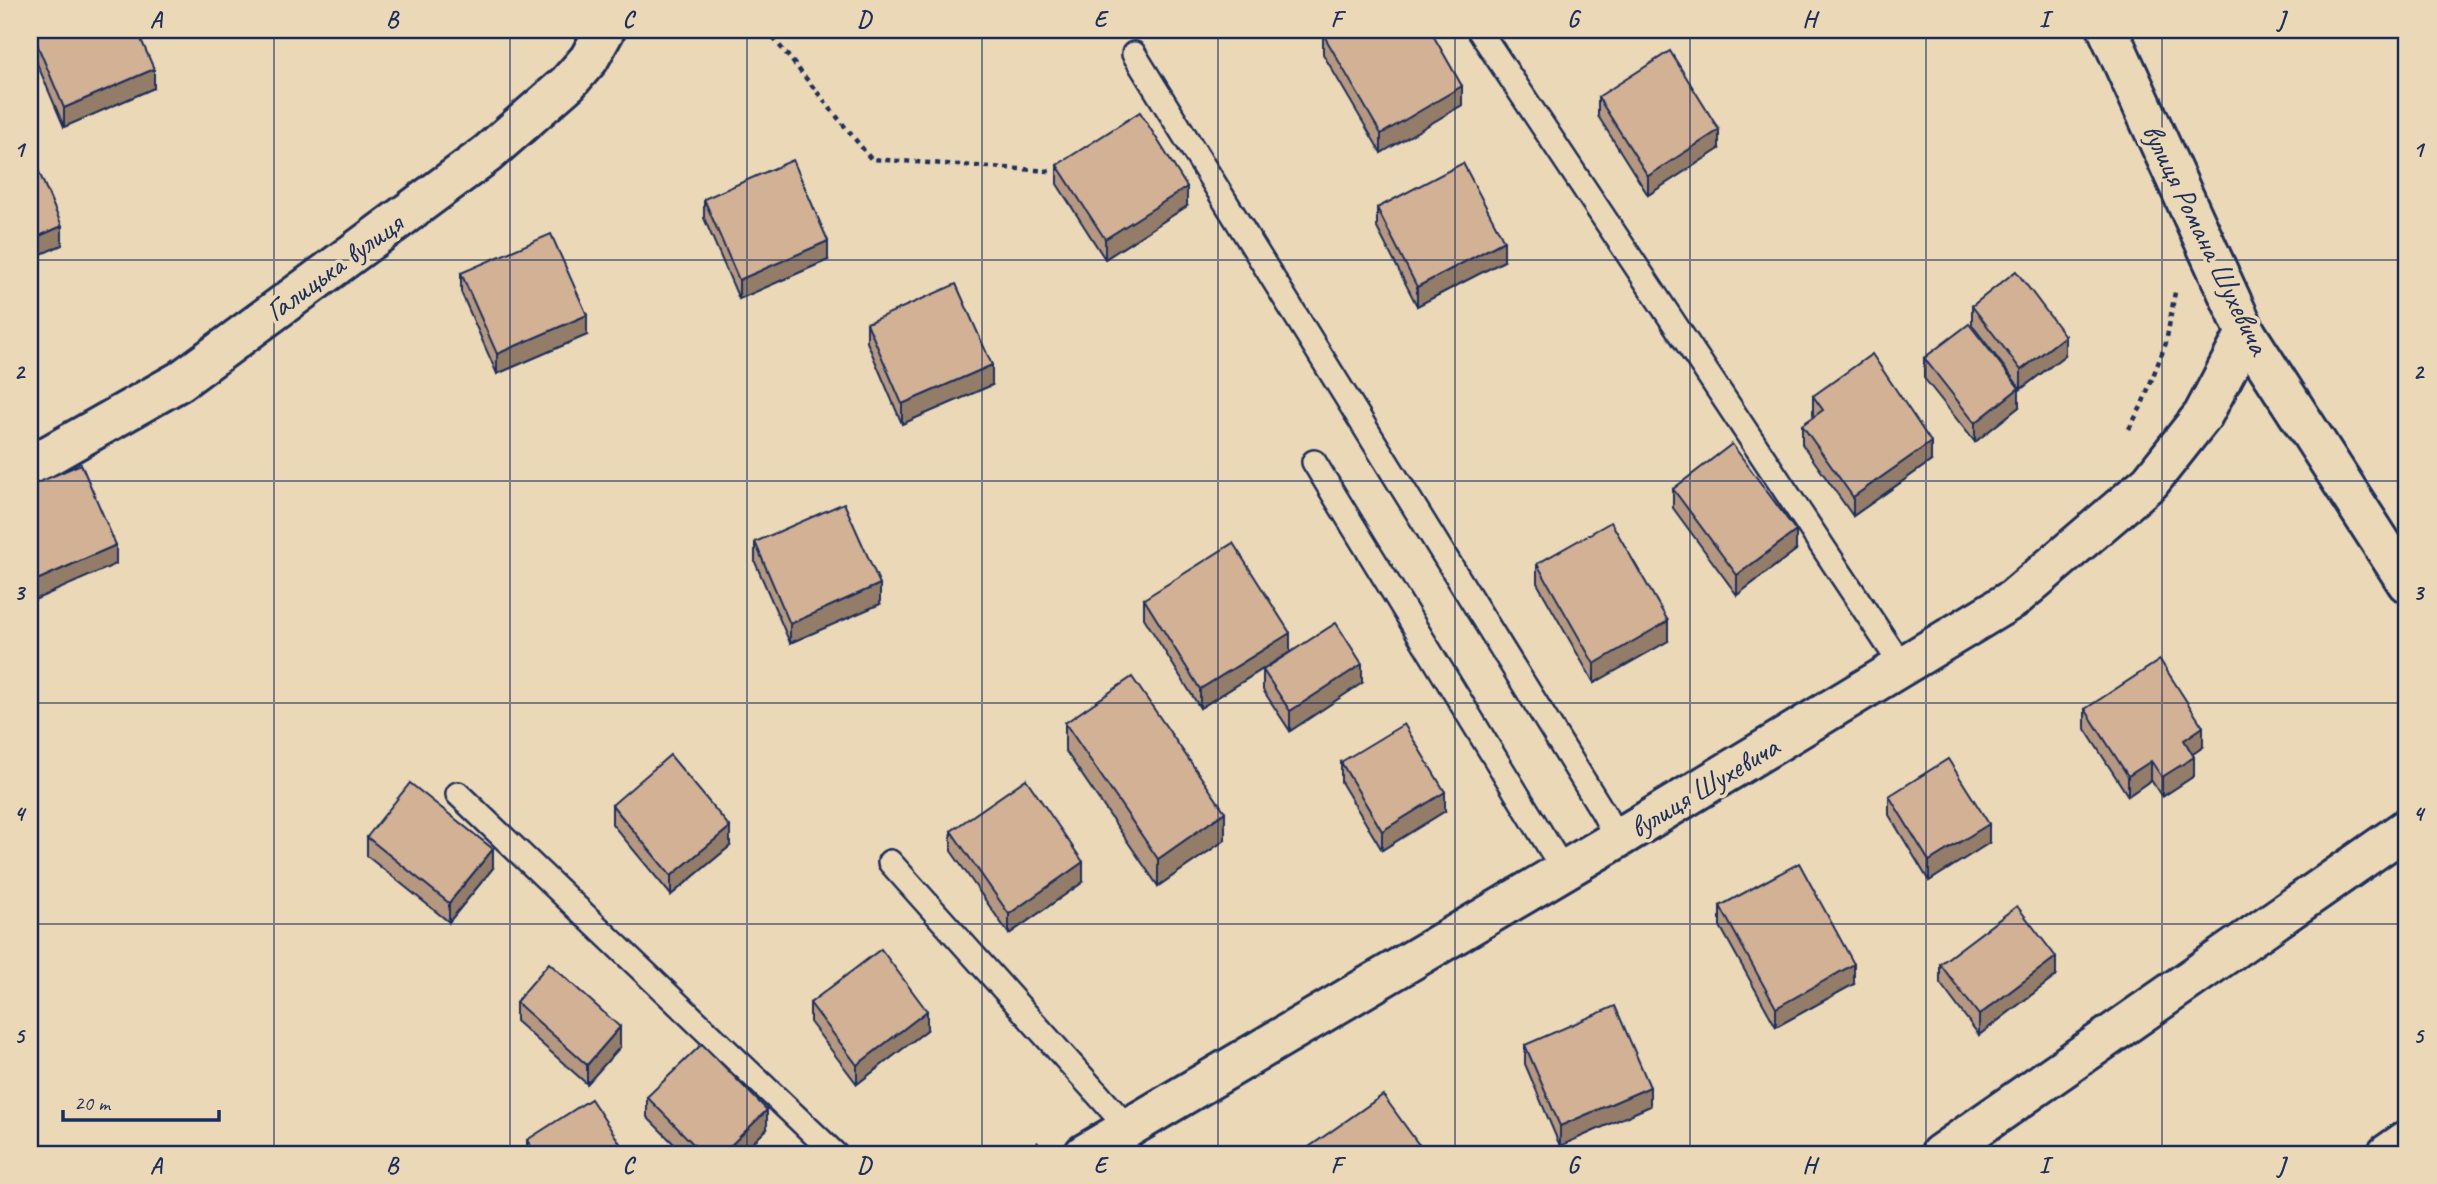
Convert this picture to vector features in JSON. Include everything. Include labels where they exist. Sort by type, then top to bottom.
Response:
[{"type":"street","name":"Галицька вулиця","points":[[30,466],[180,381],[487,154],[568,83],[589,60],[605,30]]},
{"type":"street","name":"вулиця Романа Шухевича","points":[[2108,30],[2246,332],[2407,583]]},
{"type":"street","name":"вулиця Шухевича","points":[[1084,1154],[1564,871],[2013,599],[2150,482],[2203,415],[2246,332]]},
{"type":"street","points":[[1951,1151],[2407,828]]},
{"type":"street","points":[[2386,1154],[2407,1140]]},
{"type":"lane","points":[[1479,30],[1902,666]]},
{"type":"lane","points":[[1134,54],[1617,839]]},
{"type":"lane","points":[[1314,462],[1564,871]]},
{"type":"lane","points":[[458,794],[835,1154]]},
{"type":"lane","points":[[890,862],[1128,1128]]},
{"type":"path","points":[[767,30],[871,159],[1050,171]]},
{"type":"building","points":[[31,30],[137,30],[154,69],[64,108]]},
{"type":"building","points":[[1331,30],[1430,30],[1462,86],[1381,134],[1323,34]]},
{"type":"building","points":[[1670,51],[1719,130],[1648,176],[1598,97]]},
{"type":"building","points":[[1140,112],[1187,187],[1105,239],[1057,165]]},
{"type":"building","points":[[30,151],[62,226],[30,240]]},
{"type":"building","points":[[793,160],[828,241],[739,280],[704,199]]},
{"type":"building","points":[[1463,163],[1504,241],[1417,287],[1377,208]]},
{"type":"building","points":[[551,234],[587,315],[497,354],[461,273]]},
{"type":"building","points":[[2016,271],[2065,336],[2021,370],[1972,306]]},
{"type":"building","points":[[956,284],[992,365],[902,404],[867,323]]},
{"type":"building","points":[[1969,324],[2019,388],[1975,423],[1924,358]]},
{"type":"building","points":[[1872,354],[1931,442],[1853,497],[1802,425],[1823,410],[1813,396]]},
{"type":"building","points":[[1732,444],[1796,531],[1737,575],[1673,489]]},
{"type":"building","points":[[81,464],[116,545],[30,583],[30,486]]},
{"type":"building","points":[[844,503],[880,584],[790,624],[755,542]]},
{"type":"building","points":[[1611,522],[1668,621],[1594,664],[1537,564]]},
{"type":"building","points":[[1233,543],[1290,633],[1200,689],[1144,599]]},
{"type":"building","points":[[1336,623],[1362,664],[1290,711],[1263,670]]},
{"type":"building","points":[[2160,660],[2203,727],[2184,740],[2194,757],[2162,777],[2151,761],[2128,776],[2085,709]]},
{"type":"building","points":[[1132,677],[1225,812],[1158,859],[1065,723]]},
{"type":"building","points":[[1404,724],[1445,792],[1382,831],[1341,762]]},
{"type":"building","points":[[670,755],[730,827],[671,876],[612,805]]},
{"type":"building","points":[[1948,759],[1989,824],[1929,861],[1889,796]]},
{"type":"building","points":[[1026,779],[1083,862],[1009,914],[951,831]]},
{"type":"building","points":[[410,783],[493,849],[449,903],[367,837]]},
{"type":"building","points":[[1799,863],[1854,964],[1776,1008],[1720,906]]},
{"type":"building","points":[[2017,906],[2056,957],[1979,1015],[1940,964]]},
{"type":"building","points":[[881,949],[927,1011],[857,1065],[810,1003]]},
{"type":"building","points":[[549,963],[620,1027],[587,1065],[516,1002]]},
{"type":"building","points":[[1615,1006],[1650,1087],[1560,1126],[1525,1045]]},
{"type":"building","points":[[702,1044],[767,1110],[722,1154],[703,1154],[647,1097]]},
{"type":"building","points":[[1383,1095],[1419,1145],[1406,1154],[1299,1154]]},
{"type":"building","points":[[591,1099],[627,1154],[536,1154],[527,1140]]}]
